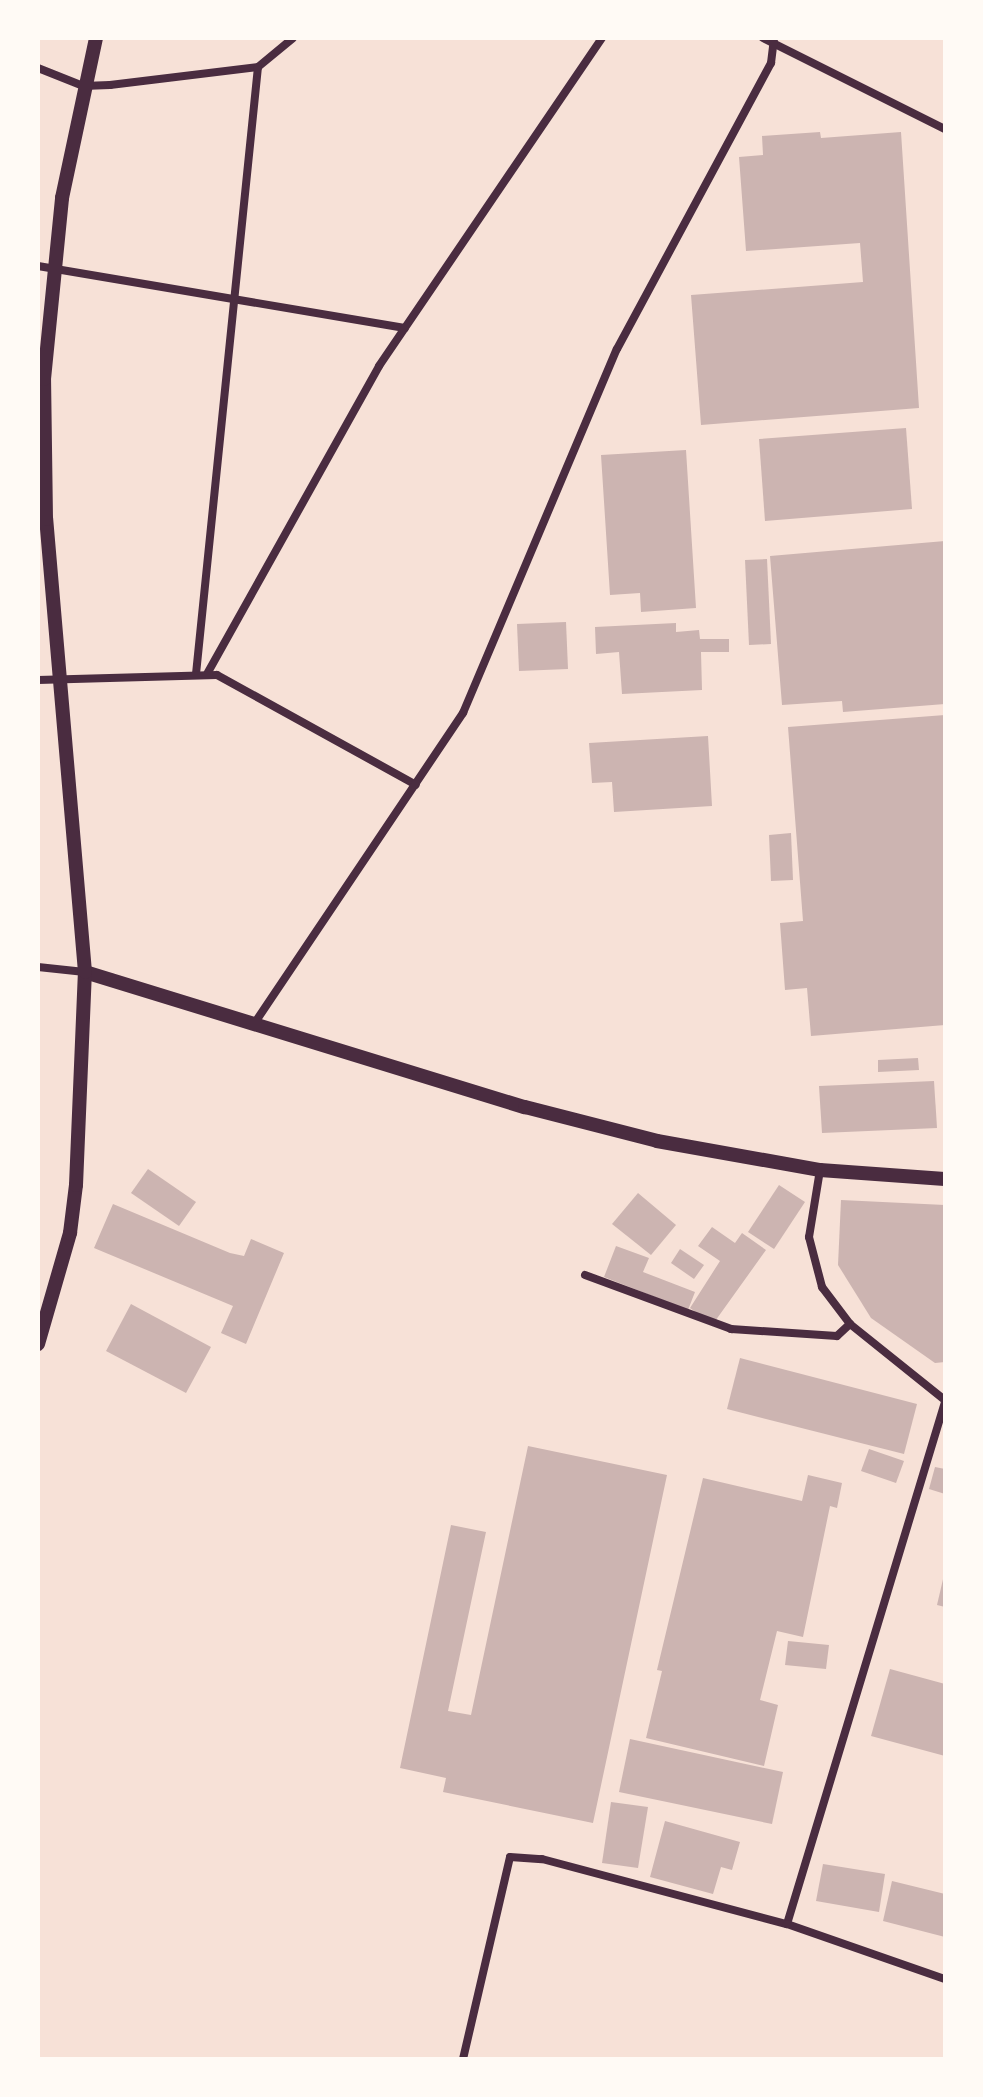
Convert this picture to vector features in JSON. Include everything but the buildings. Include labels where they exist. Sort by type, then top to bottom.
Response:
[{"type":"street","points":[[38,1344],[70,1233],[76,1185],[85,972],[43,445],[45,267],[96,38]]},
{"type":"street","points":[[38,68],[83,86],[258,67],[293,38]]},
{"type":"street","points":[[207,674],[405,328],[602,38]]},
{"type":"street","points":[[763,38],[945,129]]},
{"type":"street","points":[[253,1025],[416,785],[473,694],[617,349],[771,63],[773,42]]},
{"type":"street","points":[[196,674],[239,298],[258,67]]},
{"type":"street","points":[[45,267],[405,328]]},
{"type":"street","points":[[38,680],[207,674],[416,785]]},
{"type":"street","points":[[38,967],[85,972],[540,1111],[657,1141],[820,1170],[945,1179]]},
{"type":"street","points":[[787,1924],[945,1401],[850,1324],[822,1287],[813,1263],[809,1237],[820,1170]]},
{"type":"street","points":[[585,1275],[731,1329],[837,1336],[850,1324]]},
{"type":"street","points":[[463,2059],[510,1857],[542,1859],[787,1924],[945,1979]]}]
